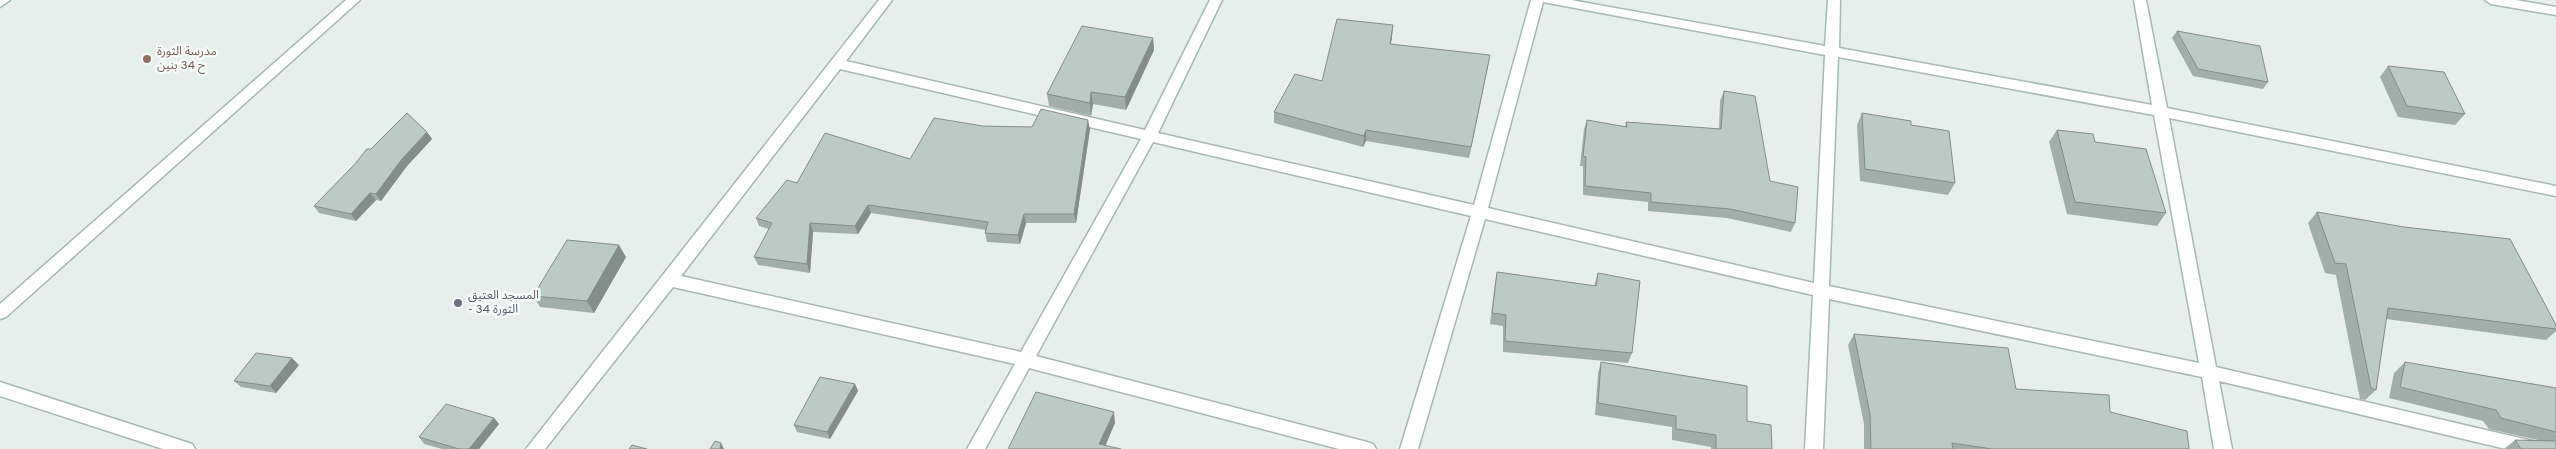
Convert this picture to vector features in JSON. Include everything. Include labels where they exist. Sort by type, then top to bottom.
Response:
[{"type":"street","points":[[0,3],[4,0]]},
{"type":"street","points":[[0,313],[354,0]]},
{"type":"street","points":[[536,449],[670,280],[886,0]]},
{"type":"street","points":[[976,449],[1149,137],[1216,0]]},
{"type":"street","points":[[1409,449],[1479,213],[1537,0]]},
{"type":"street","points":[[1548,0],[2158,112],[2556,191]]},
{"type":"street","points":[[1814,449],[1834,0]]},
{"type":"street","points":[[2140,0],[2158,112],[2223,449]]},
{"type":"street","points":[[2491,0],[2556,11]]},
{"type":"street","points":[[838,64],[1822,291],[2208,372],[2537,449]]},
{"type":"street","points":[[670,280],[1025,360],[1367,449]]},
{"type":"street","points":[[0,389],[186,449]]},
{"type":"building","points":[[1337,19],[1393,25],[1390,44],[1490,55],[1471,147],[1366,130],[1364,136],[1274,112],[1295,74],[1322,81]]},
{"type":"building","points":[[1082,26],[1153,38],[1125,97],[1091,92],[1090,103],[1047,94]]},
{"type":"building","points":[[2177,31],[2260,46],[2268,82],[2198,69]]},
{"type":"building","points":[[2388,66],[2444,72],[2465,114],[2407,106]]},
{"type":"building","points":[[1724,91],[1755,96],[1770,181],[1798,187],[1795,223],[1730,209],[1651,202],[1651,193],[1585,186],[1586,157],[1583,156],[1587,120],[1627,127],[1626,122],[1721,129]]},
{"type":"building","points":[[1041,109],[1088,120],[1074,214],[1024,214],[1018,235],[985,233],[988,222],[868,205],[855,226],[810,223],[807,264],[754,257],[772,223],[756,218],[787,180],[797,183],[825,133],[910,159],[934,118],[983,126],[1032,127]]},
{"type":"building","points":[[407,113],[427,132],[402,159],[376,194],[370,193],[351,214],[314,206],[367,149],[371,149]]},
{"type":"building","points":[[1862,113],[1911,121],[1911,125],[1949,131],[1955,183],[1865,169]]},
{"type":"building","points":[[2057,130],[2093,134],[2095,142],[2146,149],[2166,213],[2075,202]]},
{"type":"building","points":[[2317,212],[2404,227],[2510,239],[2556,325],[2556,329],[2388,308],[2376,390],[2371,388],[2346,264],[2335,263]]},
{"type":"building","points":[[567,240],[619,245],[587,301],[533,296]]},
{"type":"building","points":[[1497,272],[1596,286],[1598,273],[1640,281],[1632,353],[1505,341],[1506,315],[1492,313]]},
{"type":"building","points":[[1854,334],[2008,348],[2016,389],[2109,395],[2110,412],[2187,431],[2189,449],[1992,449],[1952,443],[1953,449],[1871,449],[1870,414]]},
{"type":"building","points":[[256,353],[292,358],[270,386],[234,381]]},
{"type":"building","points":[[1601,362],[1747,386],[1747,421],[1771,425],[1772,449],[1716,449],[1716,435],[1676,429],[1676,416],[1598,403]]},
{"type":"building","points":[[2405,362],[2556,388],[2556,432],[2501,418],[2496,410],[2400,387]]},
{"type":"building","points":[[820,377],[855,384],[827,432],[794,425]]},
{"type":"building","points":[[1036,392],[1114,412],[1099,444],[1121,449],[1008,449]]},
{"type":"building","points":[[446,404],[494,418],[469,449],[459,449],[419,437]]},
{"type":"building","points":[[2515,440],[2556,441],[2556,449],[2521,449]]},
{"type":"building","points":[[715,441],[721,443],[720,449],[710,449]]},
{"type":"building","points":[[632,445],[647,449],[629,449]]},
{"type":"place","name":"مدرسة الثورة ح 34 بنين","points":[[147,59]]},
{"type":"place","name":"المسجد العتيق - الثورة 34","points":[[458,303]]}]
